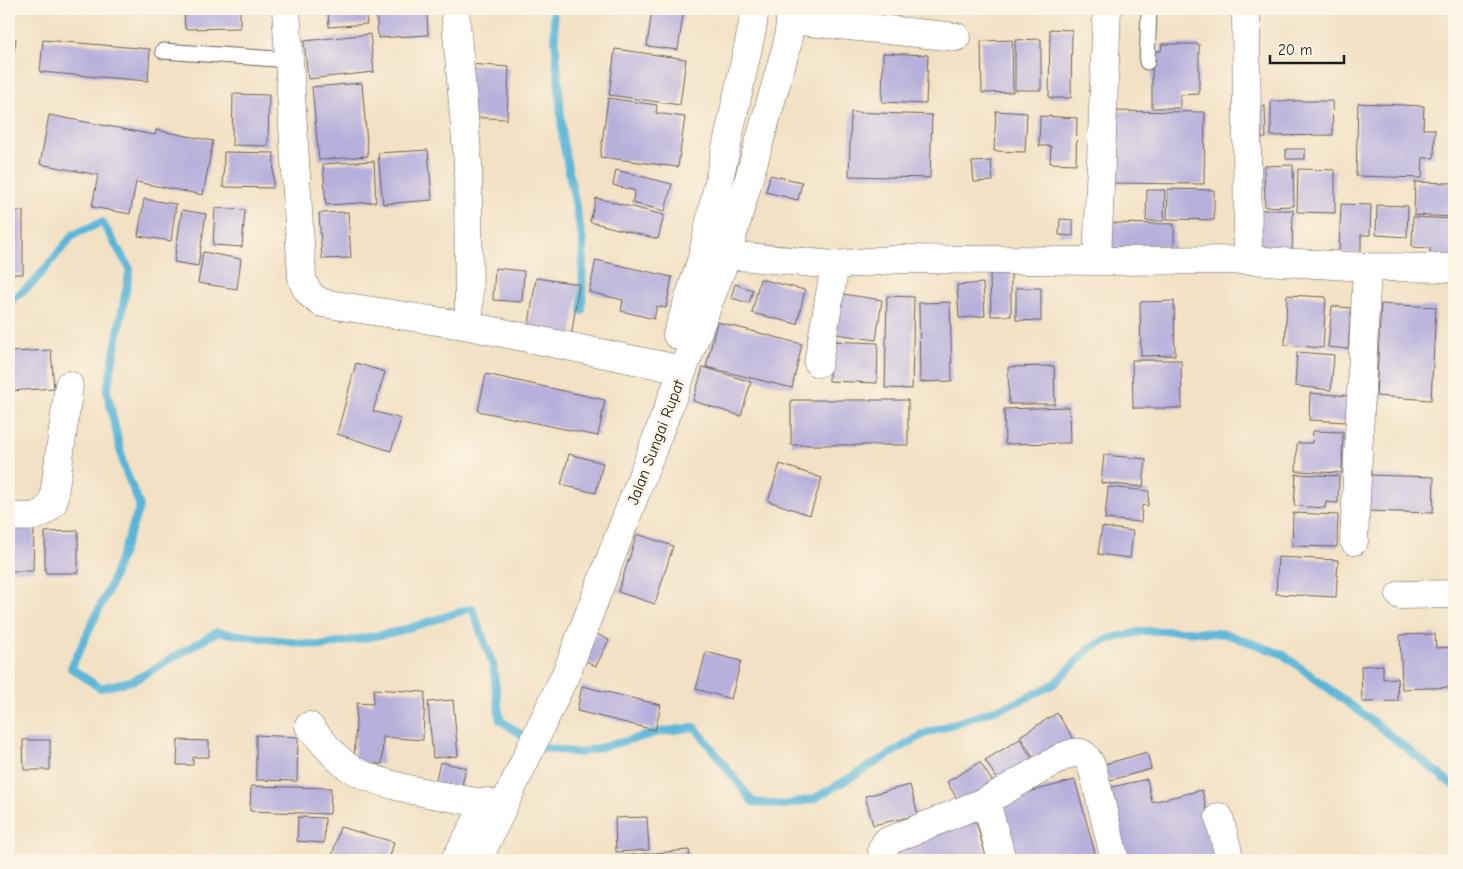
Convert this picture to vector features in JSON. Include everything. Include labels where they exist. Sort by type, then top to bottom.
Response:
[{"type":"street","points":[[286,9],[305,287],[312,297],[322,303],[469,326],[675,368]]},
{"type":"street","points":[[455,9],[468,164],[469,326]]},
{"type":"street","name":"Jalan Sungai Rupat","points":[[715,256],[755,9]]},
{"type":"street","points":[[1097,261],[1107,9]]},
{"type":"street","points":[[1246,9],[1248,260]]},
{"type":"street","points":[[791,14],[956,37]]},
{"type":"street","name":"Jalan Sungai Rupat","points":[[455,860],[497,794],[563,664],[675,368],[715,256],[787,45],[791,14]]},
{"type":"street","points":[[715,256],[835,265],[900,258],[1097,261],[1248,260],[1367,267],[1454,268]]},
{"type":"street","points":[[818,363],[835,265]]},
{"type":"street","points":[[1354,541],[1367,267]]},
{"type":"street","points":[[9,516],[36,517],[45,512],[53,503],[69,385]]},
{"type":"street","points":[[1400,595],[1454,594]]},
{"type":"street","points":[[309,726],[342,762],[360,774],[402,786],[497,794]]},
{"type":"street","points":[[885,860],[882,849],[886,842],[986,801],[1074,752],[1082,753],[1087,758],[1092,770],[1115,860]]},
{"type":"street","name":"Jalan Sungai Rupat","points":[[478,860],[497,794]]},
{"type":"street","points":[[986,801],[1002,860]]},
{"type":"street","points":[[1219,817],[1230,860]]},
{"type":"lane","points":[[1147,62],[1149,9]]},
{"type":"lane","points":[[164,51],[290,60]]},
{"type":"building","points":[[184,9],[240,9],[240,28],[185,29]]},
{"type":"building","points":[[328,9],[365,9],[367,24],[329,27]]},
{"type":"building","points":[[376,9],[427,9],[428,35],[378,38]]},
{"type":"building","points":[[652,9],[684,9],[678,50],[647,46]]},
{"type":"building","points":[[1050,29],[1072,30],[1071,98],[1049,98]]},
{"type":"building","points":[[370,34],[374,72],[308,79],[304,41]]},
{"type":"building","points":[[9,38],[16,39],[12,63],[9,62]]},
{"type":"building","points":[[1041,39],[1041,90],[1015,90],[1015,40]]},
{"type":"building","points":[[43,40],[150,49],[148,81],[40,72]]},
{"type":"building","points":[[1012,40],[1013,92],[982,93],[981,41]]},
{"type":"building","points":[[1162,44],[1199,44],[1199,94],[1180,95],[1180,108],[1152,108],[1152,51],[1161,51]]},
{"type":"building","points":[[615,49],[686,59],[680,105],[609,95]]},
{"type":"building","points":[[883,53],[928,55],[926,104],[882,102]]},
{"type":"building","points":[[469,64],[509,67],[507,119],[466,117]]},
{"type":"building","points":[[362,83],[368,156],[319,160],[312,87]]},
{"type":"building","points":[[233,94],[269,95],[268,146],[232,145]]},
{"type":"building","points":[[608,98],[657,105],[656,113],[685,117],[678,167],[600,157]]},
{"type":"building","points":[[1271,101],[1332,101],[1333,135],[1271,136]]},
{"type":"building","points":[[1358,103],[1424,106],[1423,129],[1435,129],[1434,158],[1423,158],[1422,178],[1356,176]]},
{"type":"building","points":[[1252,106],[1265,106],[1266,138],[1254,138]]},
{"type":"building","points":[[996,111],[1027,113],[1025,152],[994,151]]},
{"type":"building","points":[[1105,111],[1205,112],[1204,184],[1105,183]]},
{"type":"building","points":[[851,112],[932,115],[930,178],[849,176]]},
{"type":"building","points":[[49,115],[155,135],[156,130],[213,141],[203,195],[136,182],[130,214],[92,207],[98,175],[40,164]]},
{"type":"building","points":[[1040,116],[1077,118],[1076,164],[1050,163],[1051,146],[1039,146]]},
{"type":"building","points":[[1286,149],[1305,149],[1305,159],[1286,159]]},
{"type":"building","points":[[428,150],[432,200],[383,204],[378,153]]},
{"type":"building","points":[[224,152],[274,153],[273,188],[223,187]]},
{"type":"building","points":[[374,161],[376,202],[326,205],[323,164]]},
{"type":"building","points":[[991,161],[993,181],[974,182],[972,162]]},
{"type":"building","points":[[1293,165],[1294,206],[1265,207],[1264,166]]},
{"type":"building","points":[[1298,169],[1335,170],[1335,213],[1297,212]]},
{"type":"building","points":[[616,170],[672,184],[665,211],[632,203],[635,191],[613,185]]},
{"type":"building","points":[[770,175],[802,182],[798,200],[766,192]]},
{"type":"building","points":[[1415,182],[1454,183],[1453,217],[1414,215]]},
{"type":"building","points":[[1168,189],[1214,190],[1214,220],[1167,219]]},
{"type":"building","points":[[1147,190],[1165,190],[1164,221],[1146,221]]},
{"type":"building","points":[[596,198],[664,215],[658,239],[590,222]]},
{"type":"building","points":[[144,199],[176,204],[171,241],[138,236]]},
{"type":"building","points":[[1341,204],[1371,205],[1370,235],[1361,235],[1361,253],[1339,252]]},
{"type":"building","points":[[1377,205],[1408,206],[1407,237],[1376,235]]},
{"type":"building","points":[[215,208],[245,210],[242,247],[213,245]]},
{"type":"building","points":[[182,210],[206,214],[198,266],[174,262]]},
{"type":"building","points":[[1260,210],[1293,210],[1292,253],[1260,253]]},
{"type":"building","points":[[9,211],[23,211],[23,274],[9,274]]},
{"type":"building","points":[[348,212],[351,258],[322,259],[319,213]]},
{"type":"building","points":[[1413,217],[1454,219],[1454,260],[1430,259],[1430,248],[1412,247]]},
{"type":"building","points":[[1060,219],[1073,220],[1073,236],[1059,235]]},
{"type":"building","points":[[1108,223],[1174,224],[1174,258],[1108,257]]},
{"type":"building","points":[[203,252],[241,259],[237,289],[198,283]]},
{"type":"building","points":[[596,260],[672,277],[666,308],[657,306],[654,319],[621,311],[623,300],[589,292]]},
{"type":"building","points":[[495,268],[524,271],[522,302],[493,300]]},
{"type":"building","points":[[990,272],[1011,272],[1011,316],[991,316]]},
{"type":"building","points":[[536,278],[579,284],[571,338],[528,331]]},
{"type":"building","points":[[760,279],[805,290],[797,324],[752,313]]},
{"type":"building","points":[[983,283],[985,316],[959,318],[957,285]]},
{"type":"building","points":[[735,284],[753,290],[749,303],[731,298]]},
{"type":"building","points":[[1016,288],[1041,288],[1041,321],[1016,320]]},
{"type":"building","points":[[836,293],[882,300],[876,340],[830,333]]},
{"type":"building","points":[[1287,295],[1326,297],[1323,348],[1285,345]]},
{"type":"building","points":[[887,296],[914,297],[912,389],[885,388]]},
{"type":"building","points":[[1174,301],[1175,355],[1141,356],[1140,302]]},
{"type":"building","points":[[950,302],[952,381],[920,382],[919,303]]},
{"type":"building","points":[[1381,304],[1436,307],[1431,400],[1376,396]]},
{"type":"building","points":[[1332,306],[1351,308],[1348,349],[1328,347]]},
{"type":"building","points":[[717,322],[802,344],[792,388],[706,367]]},
{"type":"building","points":[[830,341],[878,343],[877,383],[829,381]]},
{"type":"building","points":[[51,350],[54,388],[9,391],[9,352]]},
{"type":"building","points":[[1297,352],[1334,355],[1331,390],[1295,386]]},
{"type":"building","points":[[1132,360],[1181,360],[1182,408],[1133,408]]},
{"type":"building","points":[[356,363],[385,372],[373,411],[401,419],[391,451],[337,434]]},
{"type":"building","points":[[1054,366],[1055,404],[1009,404],[1008,367]]},
{"type":"building","points":[[703,367],[751,382],[741,416],[693,401]]},
{"type":"building","points":[[486,374],[605,400],[598,436],[478,411]]},
{"type":"building","points":[[1310,393],[1350,396],[1349,422],[1309,420]]},
{"type":"building","points":[[791,400],[908,400],[908,445],[791,445]]},
{"type":"building","points":[[1069,407],[1070,443],[1005,444],[1004,409]]},
{"type":"building","points":[[1313,431],[1343,432],[1342,473],[1296,471],[1297,443],[1312,443]]},
{"type":"building","points":[[569,454],[603,463],[596,493],[561,485]]},
{"type":"building","points":[[1104,455],[1146,459],[1143,487],[1101,483]]},
{"type":"building","points":[[780,464],[822,478],[810,515],[768,501]]},
{"type":"building","points":[[1296,474],[1339,476],[1338,503],[1326,502],[1325,508],[1294,506]]},
{"type":"building","points":[[1365,475],[1434,477],[1433,513],[1365,511]]},
{"type":"building","points":[[1108,487],[1149,491],[1148,506],[1142,505],[1141,522],[1105,519]]},
{"type":"building","points":[[1293,513],[1338,515],[1337,547],[1292,546]]},
{"type":"building","points":[[9,527],[34,528],[33,571],[9,571]]},
{"type":"building","points":[[1102,527],[1133,531],[1130,558],[1098,554]]},
{"type":"building","points":[[78,531],[78,573],[45,573],[45,532]]},
{"type":"building","points":[[637,534],[673,546],[655,604],[618,592]]},
{"type":"building","points":[[1278,557],[1338,560],[1336,597],[1276,594]]},
{"type":"building","points":[[595,633],[609,640],[596,666],[582,659]]},
{"type":"building","points":[[1435,634],[1436,648],[1454,647],[1454,687],[1402,689],[1400,635]]},
{"type":"building","points":[[706,652],[741,661],[731,699],[696,689]]},
{"type":"building","points":[[1383,665],[1383,679],[1397,678],[1398,701],[1362,702],[1361,666]]},
{"type":"building","points":[[582,686],[661,705],[655,730],[577,711]]},
{"type":"building","points":[[374,689],[425,692],[423,740],[383,737],[382,764],[354,763],[357,703],[373,704]]},
{"type":"building","points":[[453,700],[458,756],[433,758],[428,702]]},
{"type":"building","points":[[1057,713],[1077,744],[1040,767],[1020,736]]},
{"type":"building","points":[[256,735],[298,737],[297,781],[256,780]]},
{"type":"building","points":[[1020,739],[1037,767],[1003,788],[985,760]]},
{"type":"building","points":[[23,740],[50,740],[50,770],[24,770]]},
{"type":"building","points":[[178,740],[209,741],[209,757],[193,757],[193,765],[177,765]]},
{"type":"building","points":[[1147,752],[1151,769],[1107,781],[1102,765]]},
{"type":"building","points":[[440,762],[466,768],[460,794],[434,788]]},
{"type":"building","points":[[980,762],[994,784],[960,804],[947,782]]},
{"type":"building","points":[[1147,779],[1152,802],[1202,790],[1218,860],[1125,860],[1108,788]]},
{"type":"building","points":[[1075,780],[1097,860],[1005,860],[990,802]]},
{"type":"building","points":[[910,785],[918,815],[873,825],[865,796]]},
{"type":"building","points":[[251,786],[331,788],[330,814],[250,811]]},
{"type":"building","points":[[298,817],[325,818],[324,843],[297,841]]},
{"type":"building","points":[[647,817],[649,850],[616,852],[615,818]]},
{"type":"building","points":[[976,821],[987,860],[888,860],[884,846]]},
{"type":"building","points":[[340,827],[394,842],[389,860],[331,860]]},
{"type":"building","points":[[689,850],[690,860],[587,859]]},
{"type":"waterway","points":[[553,9],[563,142],[583,242],[582,311]]},
{"type":"waterway","points":[[9,302],[34,282],[73,235],[102,222],[130,269],[107,391],[124,467],[140,506],[110,586],[71,668],[100,688],[135,680],[217,632],[321,646],[396,632],[472,608],[493,665],[500,720],[539,747],[579,753],[660,732],[695,727],[753,802],[783,805],[814,799],[924,734],[1018,702],[1054,684],[1090,648],[1109,639],[1144,631],[1186,631],[1226,634],[1282,654],[1371,720],[1454,786]]}]
